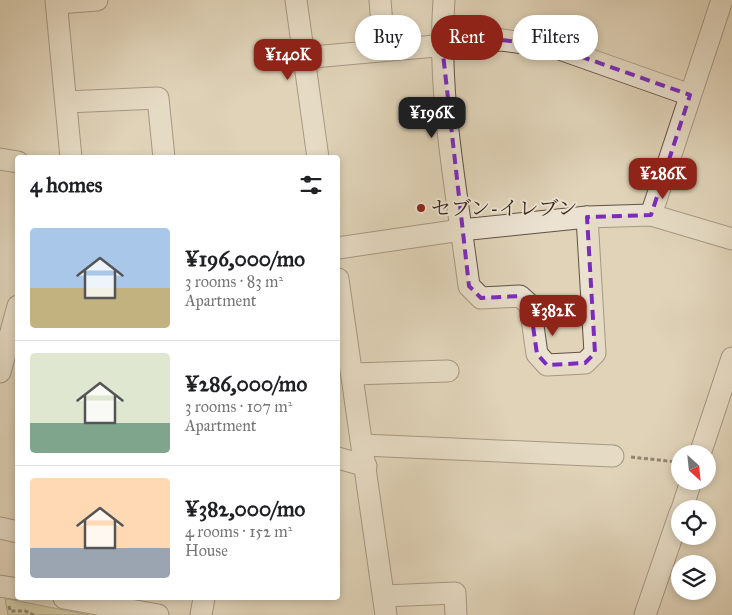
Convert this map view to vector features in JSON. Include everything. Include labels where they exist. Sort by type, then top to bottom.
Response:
[{"type":"street","points":[[71,155],[56,2],[97,0]]},
{"type":"street","points":[[296,0],[302,58],[318,155]]},
{"type":"street","points":[[380,0],[381,15]]},
{"type":"street","points":[[443,15],[444,0]]},
{"type":"street","points":[[651,216],[722,0]]},
{"type":"street","points":[[503,40],[554,47],[690,95]]},
{"type":"street","points":[[302,58],[355,53]]},
{"type":"street","points":[[443,60],[445,97],[468,286],[481,298],[520,296],[530,306],[537,354],[547,365],[585,362],[596,353],[587,217]]},
{"type":"street","points":[[66,102],[158,98],[164,155]]},
{"type":"street","points":[[0,159],[15,162]]},
{"type":"street","points":[[340,248],[462,230],[587,217],[651,216],[732,239]]},
{"type":"street","points":[[340,293],[385,605],[455,593],[456,615]]},
{"type":"street","points":[[15,317],[0,372],[15,376]]},
{"type":"street","points":[[703,445],[732,358]]},
{"type":"street","points":[[352,374],[448,371]]},
{"type":"street","points":[[340,458],[364,455],[613,456]]},
{"type":"street","points":[[0,528],[15,531]]},
{"type":"street","points":[[645,615],[671,539]]},
{"type":"street","points":[[0,586],[15,588]]},
{"type":"street","points":[[75,600],[158,615]]},
{"type":"street","points":[[202,615],[204,600]]},
{"type":"path","points":[[613,456],[671,461]]},
{"type":"highlighted area","points":[[502,40],[554,47],[690,95],[651,215],[587,217],[595,353],[585,363],[547,365],[537,354],[530,305],[520,296],[481,298],[469,286],[442,45]]},
{"type":"green space","points":[[5,599],[8,599],[89,615],[8,615]]},
{"type":"place","name":"セブン-イレブン","points":[[421,208]]}]
